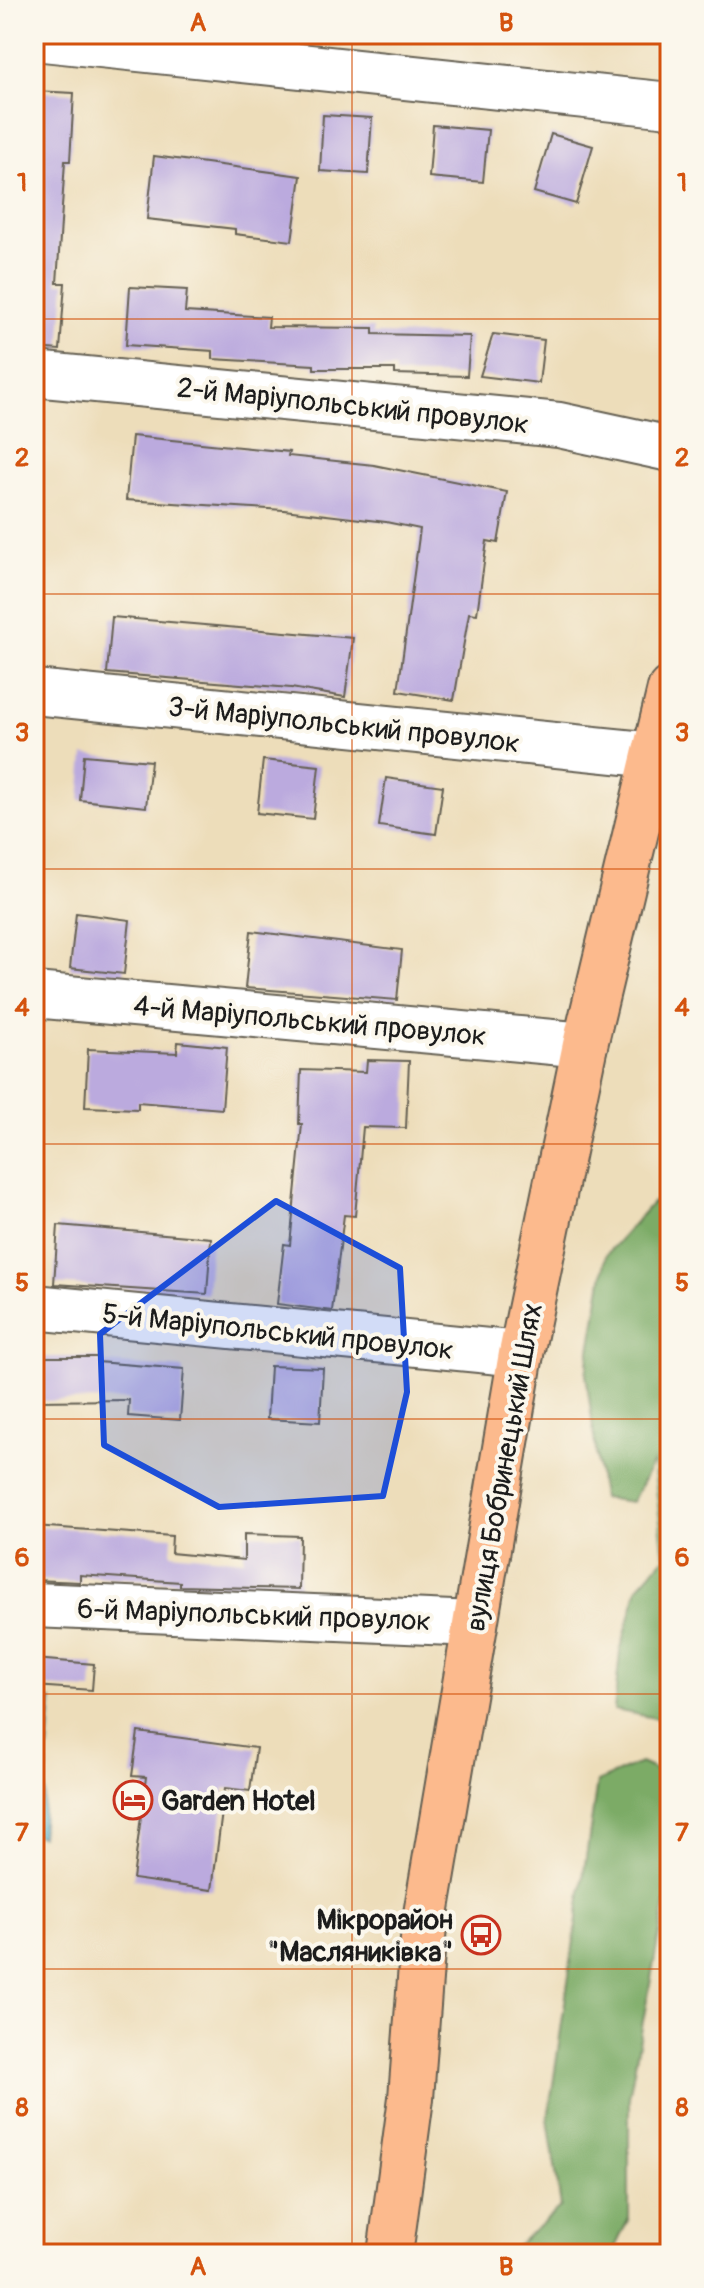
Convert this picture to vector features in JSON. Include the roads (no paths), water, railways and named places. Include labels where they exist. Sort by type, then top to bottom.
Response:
[{"type":"main road","name":"вулиця Бобринецький Шлях","points":[[390,2254],[411,2098],[424,1926],[521,1354],[585,1045],[670,689]]},
{"type":"street","points":[[34,38],[670,105]]},
{"type":"street","name":"2-й Маріупольський провулок","points":[[34,374],[559,425],[670,449]]},
{"type":"street","name":"3-й Маріупольський провулок","points":[[34,692],[654,755]]},
{"type":"street","name":"4-й Маріупольський провулок","points":[[34,995],[585,1045]]},
{"type":"street","name":"5-й Маріупольський провулок","points":[[34,1307],[521,1354]]},
{"type":"street","name":"6-й Маріупольський провулок","points":[[34,1605],[475,1624]]},
{"type":"water","points":[[34,1699],[52,1700],[41,1836],[34,1835]]},
{"type":"place","name":"Garden Hotel","points":[[133,1800]]},
{"type":"place","name":"Мікрорайон \"Масляниківка\"","points":[[481,1935]]}]
